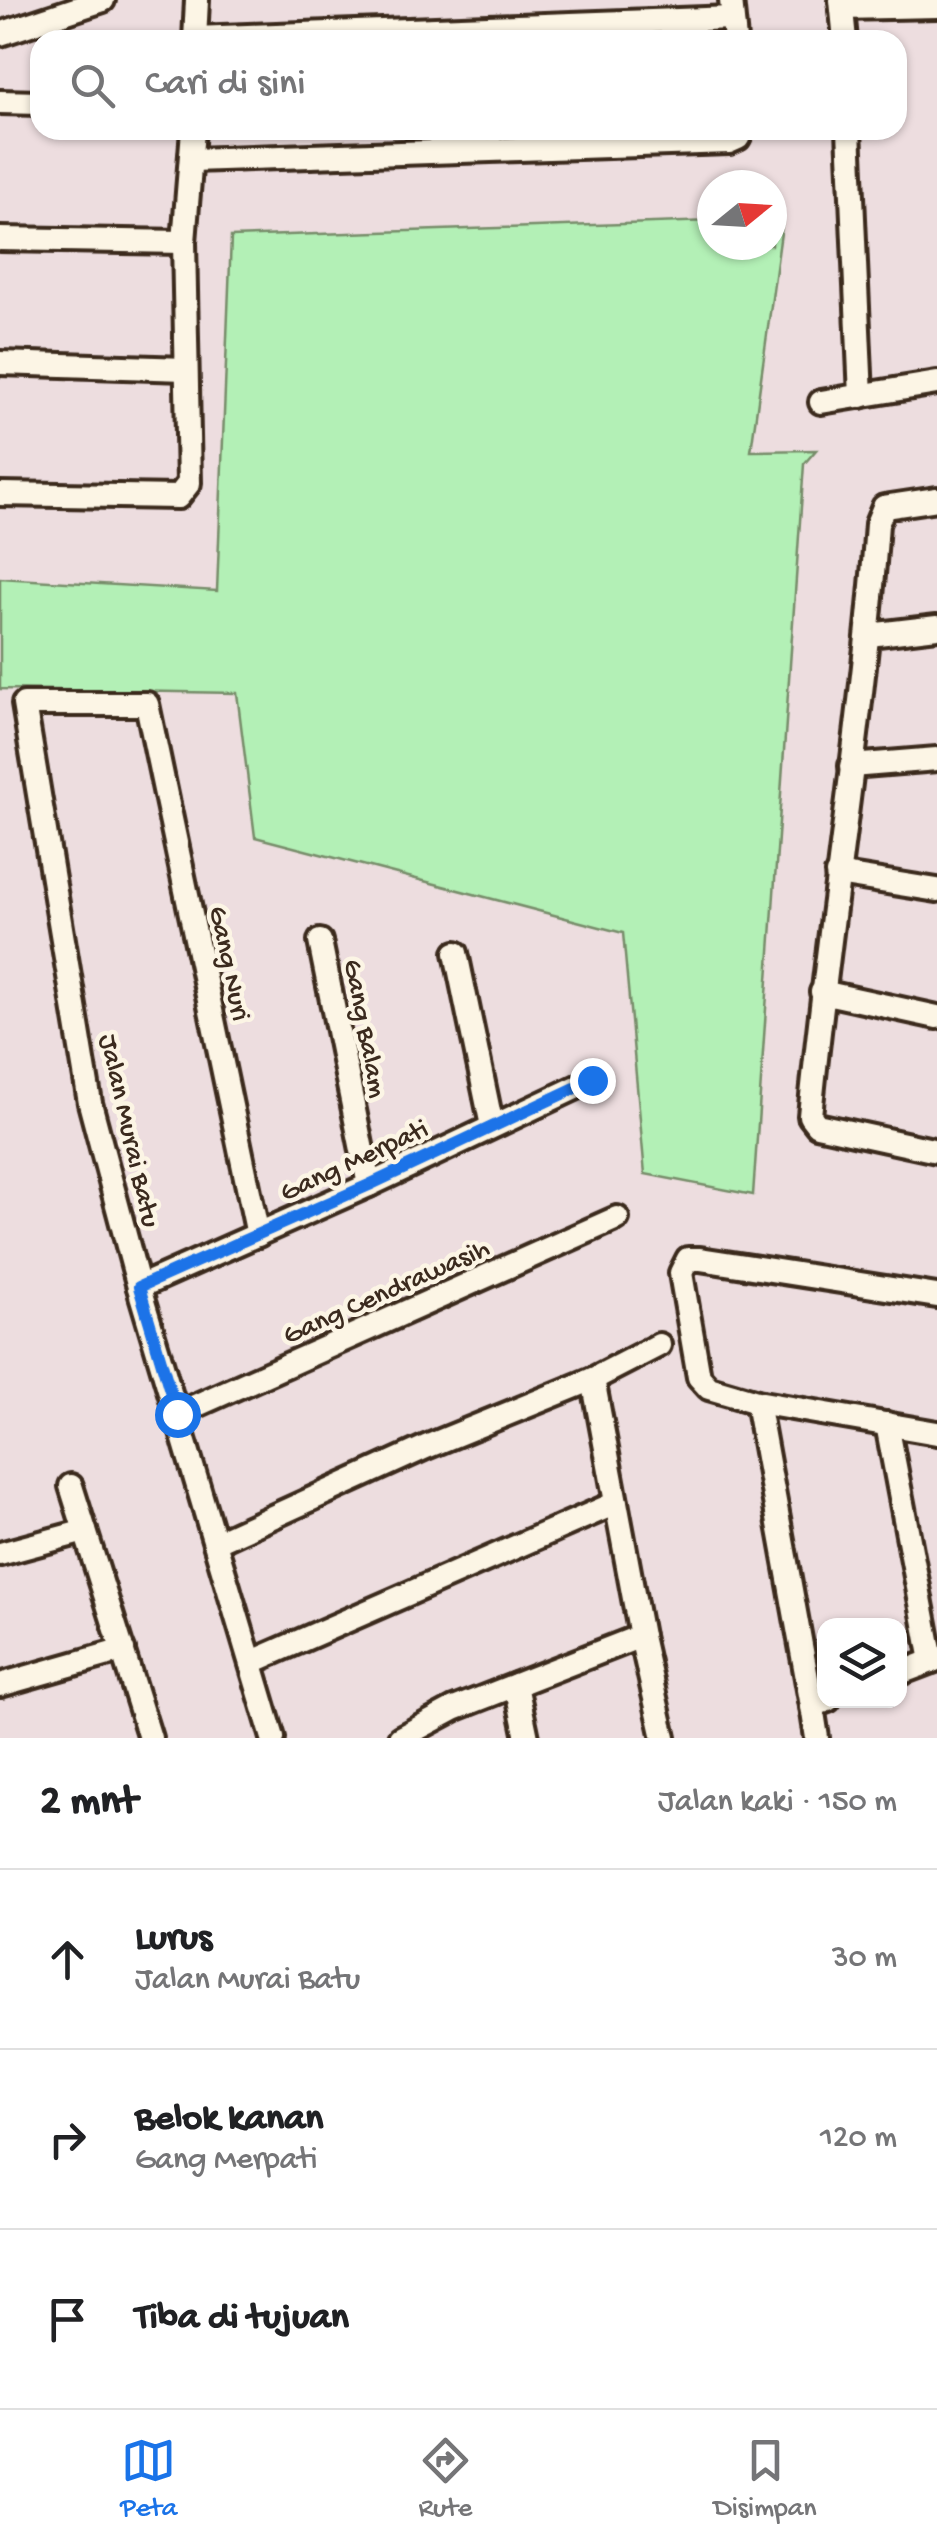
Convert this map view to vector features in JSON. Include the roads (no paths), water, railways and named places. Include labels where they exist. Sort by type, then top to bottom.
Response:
[{"type":"street","points":[[0,34],[103,0]]},
{"type":"street","points":[[196,30],[198,0]]},
{"type":"street","points":[[843,30],[842,4],[937,6]]},
{"type":"street","points":[[437,30],[733,19]]},
{"type":"street","points":[[0,102],[30,103]]},
{"type":"street","points":[[0,494],[178,497],[190,483],[184,242],[193,140]]},
{"type":"street","points":[[192,160],[733,140]]},
{"type":"street","points":[[849,140],[862,396]]},
{"type":"street","points":[[0,239],[184,242]]},
{"type":"street","points":[[0,363],[186,370]]},
{"type":"street","points":[[821,402],[937,383]]},
{"type":"street","points":[[937,499],[884,507],[879,516],[869,634],[822,992],[810,1116],[813,1123],[937,1151]]},
{"type":"street","points":[[869,634],[937,627]]},
{"type":"street","name":"Jalan Murai Batu","points":[[147,704],[24,704],[90,1103],[139,1287],[274,1738]]},
{"type":"street","name":"Gang Nuri","points":[[147,704],[258,1234]]},
{"type":"street","points":[[851,766],[937,759]]},
{"type":"street","points":[[837,874],[937,890]]},
{"type":"street","name":"Gang Balam","points":[[320,941],[369,1185]]},
{"type":"street","points":[[456,953],[492,1126]]},
{"type":"street","points":[[822,992],[937,1017]]},
{"type":"street","name":"Gang Merpati","points":[[139,1287],[592,1080]]},
{"type":"street","name":"Gang Cendrawasih","points":[[177,1414],[617,1218]]},
{"type":"street","points":[[937,1296],[688,1259],[680,1273],[699,1377],[709,1388],[757,1402],[937,1433]]},
{"type":"street","points":[[215,1543],[426,1448],[593,1379],[660,1345]]},
{"type":"street","points":[[593,1379],[664,1738]]},
{"type":"street","points":[[757,1402],[817,1690]]},
{"type":"street","points":[[886,1424],[934,1660],[907,1671]]},
{"type":"street","points":[[71,1486],[150,1738]]},
{"type":"street","points":[[252,1662],[616,1504]]},
{"type":"street","points":[[0,1554],[86,1532]]},
{"type":"street","points":[[400,1738],[454,1709],[641,1636]]},
{"type":"street","points":[[0,1685],[122,1650]]},
{"type":"street","points":[[516,1684],[527,1738]]},
{"type":"street","points":[[817,1738],[820,1708]]}]
